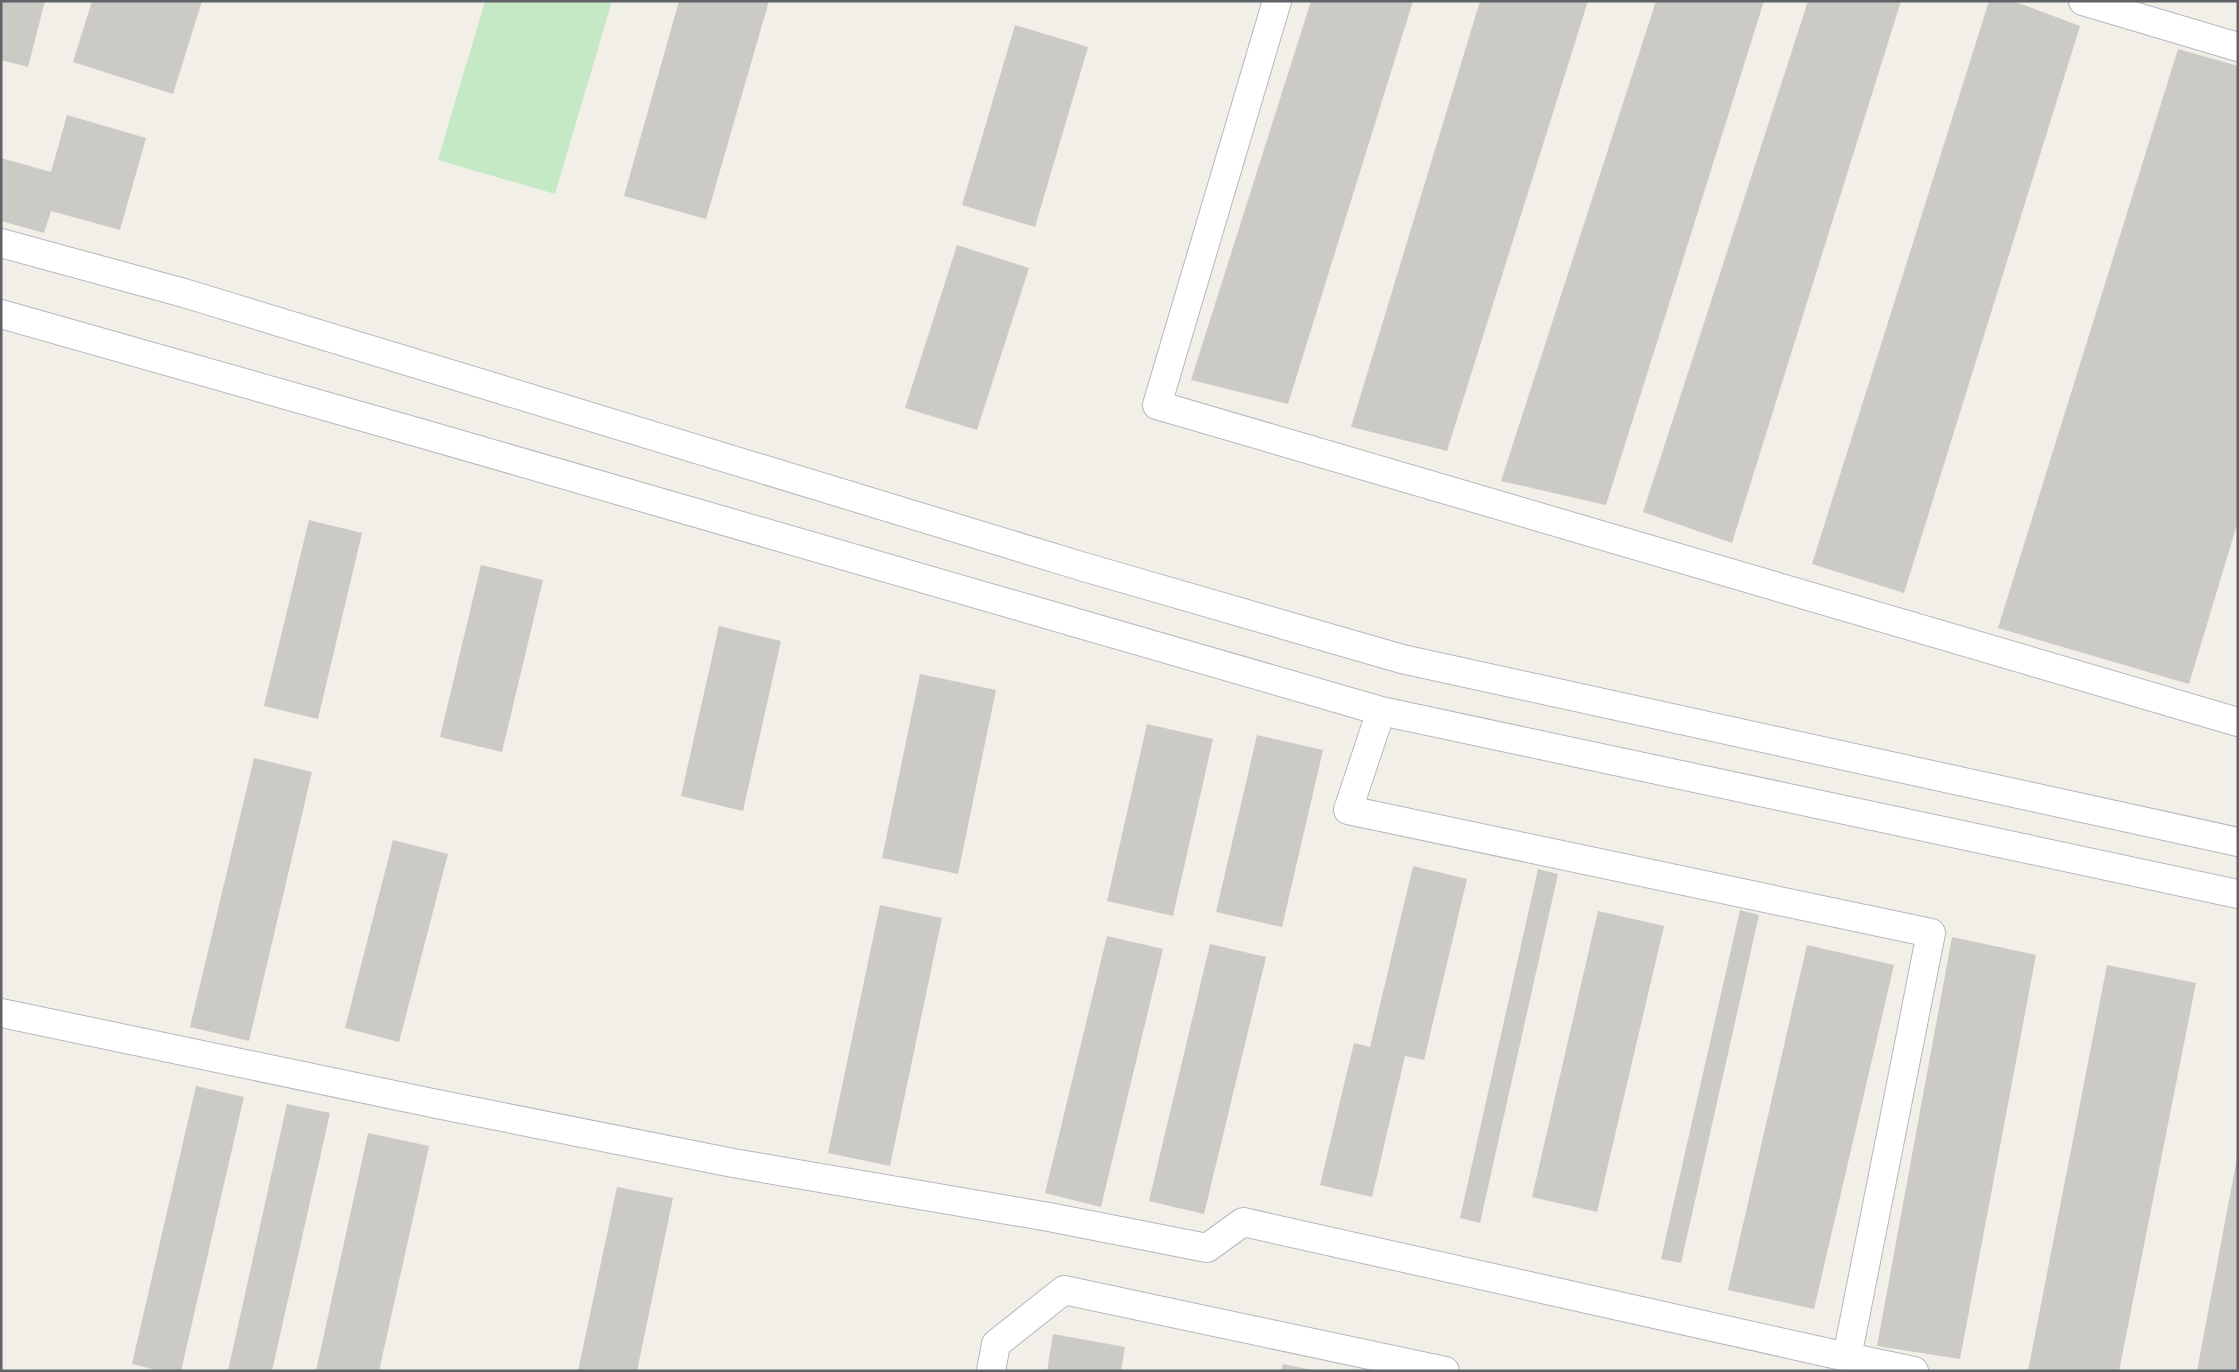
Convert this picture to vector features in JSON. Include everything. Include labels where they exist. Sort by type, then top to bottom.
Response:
[{"type":"street","points":[[1277,1],[1157,405],[2238,722]]},
{"type":"street","points":[[2083,1],[2238,47]]},
{"type":"street","points":[[1,243],[184,292],[1084,568],[1402,659],[2238,842]]},
{"type":"street","points":[[1,314],[420,433],[1381,712],[2238,894]]},
{"type":"street","points":[[1381,712],[1348,810],[1931,933],[1847,1357]]},
{"type":"street","points":[[1,1013],[437,1104],[724,1161],[1049,1217],[1207,1248],[1243,1222],[1914,1371]]},
{"type":"street","points":[[991,1371],[996,1344],[1064,1290],[1445,1371]]},
{"type":"green space","points":[[485,1],[612,1],[555,194],[438,160]]},
{"type":"building","points":[[1,1],[45,1],[28,67],[1,60]]},
{"type":"building","points":[[92,1],[202,1],[173,94],[73,62]]},
{"type":"building","points":[[679,1],[769,1],[706,219],[624,196]]},
{"type":"building","points":[[1311,1],[1413,1],[1288,404],[1191,380]]},
{"type":"building","points":[[1480,1],[1588,1],[1447,451],[1351,427]]},
{"type":"building","points":[[1656,1],[1764,1],[1606,505],[1501,481]]},
{"type":"building","points":[[1808,1],[1901,1],[1732,543],[1643,512]]},
{"type":"building","points":[[1989,1],[2013,1],[2080,26],[1904,593],[1812,564]]},
{"type":"building","points":[[1015,25],[1088,47],[1035,227],[962,205]]},
{"type":"building","points":[[2178,49],[2238,66],[2238,521],[2189,684],[1998,628]]},
{"type":"building","points":[[67,115],[146,138],[120,230],[51,211],[44,233],[1,221],[1,158],[51,172]]},
{"type":"building","points":[[957,245],[1029,268],[977,430],[905,408]]},
{"type":"building","points":[[309,520],[362,533],[318,719],[264,706]]},
{"type":"building","points":[[481,565],[543,580],[502,752],[440,737]]},
{"type":"building","points":[[719,626],[781,641],[743,811],[681,796]]},
{"type":"building","points":[[920,674],[996,690],[958,874],[882,858]]},
{"type":"building","points":[[1147,724],[1213,739],[1173,916],[1107,901]]},
{"type":"building","points":[[1257,735],[1323,750],[1282,927],[1216,912]]},
{"type":"building","points":[[254,758],[312,772],[249,1041],[190,1027]]},
{"type":"building","points":[[393,840],[448,854],[399,1042],[345,1028]]},
{"type":"building","points":[[1413,866],[1467,879],[1424,1060],[1405,1056],[1372,1197],[1320,1185],[1354,1043],[1370,1047]]},
{"type":"building","points":[[1538,869],[1558,874],[1480,1223],[1460,1218]]},
{"type":"building","points":[[880,905],[942,918],[890,1166],[828,1153]]},
{"type":"building","points":[[1740,910],[1759,915],[1681,1263],[1661,1259]]},
{"type":"building","points":[[1598,911],[1664,926],[1597,1212],[1532,1197]]},
{"type":"building","points":[[1107,936],[1163,949],[1101,1207],[1045,1193]]},
{"type":"building","points":[[1952,937],[2036,955],[1960,1359],[1877,1346]]},
{"type":"building","points":[[1210,944],[1266,957],[1204,1214],[1149,1201]]},
{"type":"building","points":[[1807,945],[1894,965],[1814,1309],[1728,1290]]},
{"type":"building","points":[[2107,965],[2196,983],[2119,1371],[2028,1371]]},
{"type":"building","points":[[196,1086],[244,1097],[181,1371],[160,1371],[132,1364]]},
{"type":"building","points":[[287,1104],[330,1113],[272,1371],[228,1371]]},
{"type":"building","points":[[368,1133],[429,1146],[379,1371],[316,1371]]},
{"type":"building","points":[[2237,1158],[2238,1371],[2197,1371]]},
{"type":"building","points":[[617,1187],[673,1198],[637,1371],[578,1371]]},
{"type":"building","points":[[1053,1334],[1125,1347],[1121,1371],[1047,1371]]},
{"type":"building","points":[[1283,1364],[1312,1370],[1312,1371],[1281,1371]]}]
